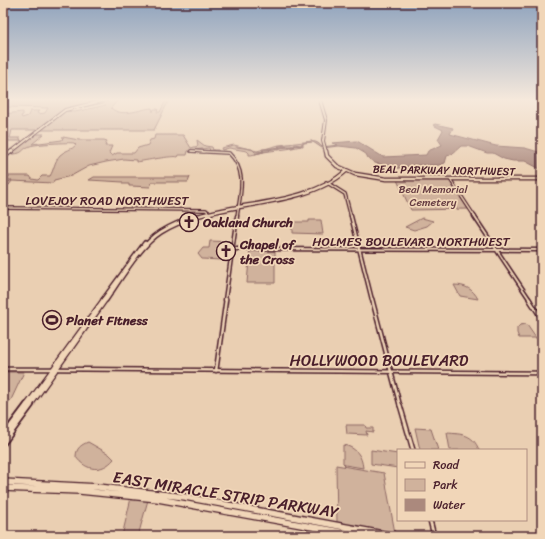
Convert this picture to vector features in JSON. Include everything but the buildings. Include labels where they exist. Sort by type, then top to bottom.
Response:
[{"type":"highway","name":"EAST MIRACLE STRIP PARKWAY","points":[[3,482],[114,488],[372,532],[380,535],[394,536]]},
{"type":"highway","name":"EAST MIRACLE STRIP PARKWAY","points":[[3,488],[112,494],[216,506]]},
{"type":"highway","name":"EAST MIRACLE STRIP PARKWAY","points":[[272,516],[362,536]]},
{"type":"main road","points":[[3,158],[46,125]]},
{"type":"main road","name":"BEAL PARKWAY NORTHWEST","points":[[328,125],[325,139],[326,155],[344,171],[362,176],[380,179],[542,179]]},
{"type":"main road","name":"BEAL PARKWAY NORTHWEST","points":[[326,147],[327,152],[335,163],[344,171]]},
{"type":"main road","points":[[331,161],[335,163]]},
{"type":"main road","points":[[3,437],[138,253],[157,234],[183,220],[300,192],[326,183],[344,171]]},
{"type":"main road","points":[[3,442],[54,369]]},
{"type":"street","points":[[192,151],[225,152],[232,156],[242,171],[242,183],[216,371]]},
{"type":"street","points":[[450,179],[542,319]]},
{"type":"street","points":[[326,183],[346,194],[390,372],[413,449]]},
{"type":"street","name":"LOVEJOY ROAD NORTHWEST","points":[[3,208],[206,210],[209,213]]},
{"type":"street","name":"HOLMES BOULEVARD NORTHWEST","points":[[232,249],[542,250]]},
{"type":"street","name":"HOLLYWOOD BOULEVARD","points":[[3,369],[542,373]]},
{"type":"street","points":[[430,521],[434,536]]},
{"type":"green space","points":[[3,125],[42,125],[36,130],[12,130],[10,138],[20,138],[22,141],[3,141]]},
{"type":"green space","points":[[46,125],[156,125],[154,130],[40,130]]},
{"type":"green space","points":[[35,134],[44,134],[32,144],[62,140],[63,137],[79,140],[104,140],[107,141],[105,146],[112,146],[109,153],[112,156],[117,153],[134,153],[138,148],[148,145],[150,140],[154,139],[155,135],[183,135],[191,148],[198,146],[197,140],[205,146],[212,147],[213,150],[218,150],[219,152],[210,151],[209,148],[188,151],[187,155],[179,155],[178,157],[165,157],[136,162],[136,160],[124,159],[89,166],[71,176],[54,180],[53,183],[12,181],[9,185],[3,185],[12,180],[3,180],[3,176],[30,176],[32,179],[38,180],[42,176],[50,176],[56,160],[60,155],[76,145],[74,143],[52,143],[30,146],[20,153],[10,154]]},
{"type":"green space","points":[[312,141],[302,143],[301,145],[295,144],[294,146],[278,146],[280,148],[278,149],[283,147],[294,147],[296,145],[301,146],[250,155],[247,151],[229,148],[222,150],[221,148],[234,145],[257,151],[279,145]]},
{"type":"green space","points":[[94,177],[190,177],[188,182],[152,182],[150,187],[129,186],[129,184],[123,184],[123,182],[89,180]]},
{"type":"green space","name":"Beal Memorial Cemetery","points":[[397,180],[449,180],[468,209],[411,210]]},
{"type":"green space","points":[[422,218],[433,221],[427,226],[414,230],[405,227]]},
{"type":"green space","points":[[309,220],[321,220],[323,234],[292,233],[292,222],[309,222]]},
{"type":"green space","points":[[210,241],[233,242],[232,248],[223,248],[221,260],[202,259],[198,254],[203,248],[209,248]]},
{"type":"green space","points":[[250,249],[275,250],[275,283],[247,283]]},
{"type":"green space","points":[[454,285],[468,288],[478,299],[460,296]]},
{"type":"green space","points":[[526,324],[536,338],[519,338],[517,328],[520,325]]},
{"type":"green space","points":[[3,372],[24,372],[11,400],[3,406]]},
{"type":"green space","points":[[346,425],[365,425],[366,428],[373,428],[373,432],[366,431],[367,435],[347,434]]},
{"type":"green space","points":[[415,428],[431,429],[438,449],[420,449]]},
{"type":"green space","points":[[447,433],[462,435],[470,438],[474,441],[479,449],[450,449]]},
{"type":"green space","points":[[88,442],[109,454],[114,459],[104,467],[99,468],[84,465],[76,457],[76,454],[79,447]]},
{"type":"green space","points":[[343,445],[348,446],[358,453],[363,468],[345,465],[343,463]]},
{"type":"green space","points":[[371,450],[397,454],[397,468],[371,464]]},
{"type":"green space","points":[[336,465],[384,473],[395,533],[337,523]]},
{"type":"green space","points":[[131,498],[148,500],[138,536],[122,536]]},
{"type":"water","points":[[433,125],[440,125],[453,128],[450,134],[496,146],[525,148],[542,153],[542,170],[525,161],[504,159],[493,153],[487,153],[468,146],[461,146],[452,154],[447,156],[445,163],[439,165],[414,165],[404,168],[396,168],[375,163],[368,158],[366,154],[356,148],[339,146],[322,148],[313,142],[320,144],[322,147],[338,145],[332,143],[357,141],[383,157],[426,155],[428,151],[442,145],[438,139],[443,130]]},
{"type":"water","points":[[288,146],[293,147],[263,150],[264,152],[255,154],[263,152],[262,149]]},
{"type":"waterway","points":[[280,147],[278,146],[283,146]]},
{"type":"waterway","points":[[236,147],[252,149],[255,152],[269,151],[272,148]]},
{"type":"place","name":"Oakland Church","points":[[189,222]]},
{"type":"place","name":"Chapel of the Cross","points":[[226,251]]},
{"type":"place","name":"Planet Fitness","points":[[52,320]]}]
